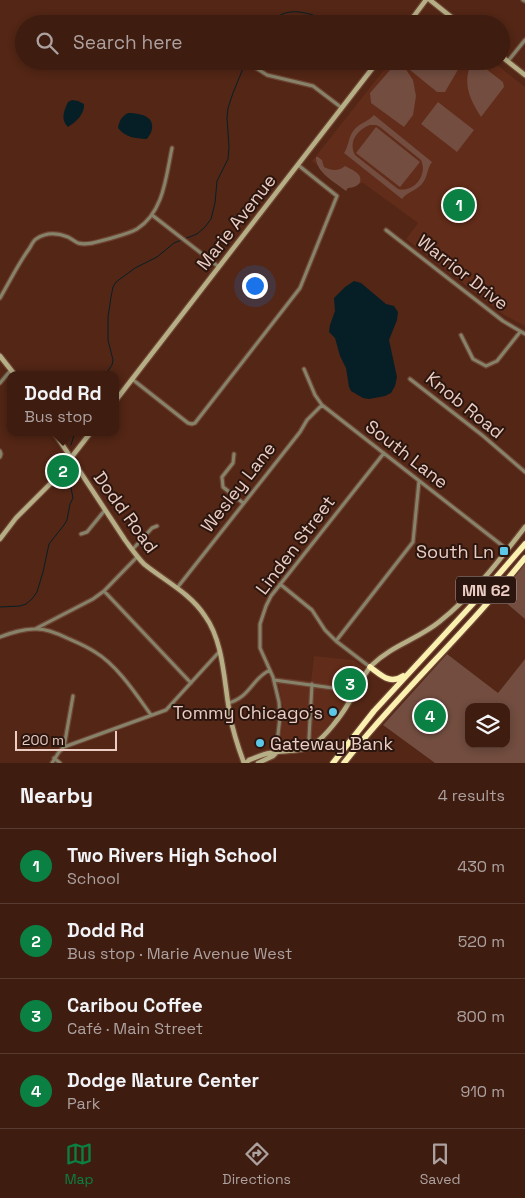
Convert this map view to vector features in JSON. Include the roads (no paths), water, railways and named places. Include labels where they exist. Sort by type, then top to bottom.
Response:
[{"type":"highway","name":"MN 62","points":[[333,763],[365,723],[525,544]]},
{"type":"highway","points":[[486,604],[484,601],[485,596],[513,558]]},
{"type":"highway","name":"MN 62","points":[[344,763],[372,729],[486,604],[525,558]]},
{"type":"highway","points":[[370,667],[384,678],[395,680],[415,667]]},
{"type":"street","points":[[416,15],[429,0],[448,15]]},
{"type":"street","points":[[510,59],[525,40]]},
{"type":"street","points":[[510,63],[525,75]]},
{"type":"street","points":[[259,70],[267,75],[313,86],[342,108]]},
{"type":"street","name":"Marie Avenue","points":[[119,396],[371,70]]},
{"type":"street","points":[[0,298],[26,253],[36,240],[45,235],[56,233],[79,244],[90,244],[125,234],[137,228],[152,215],[159,203],[165,184],[172,148]]},
{"type":"street","points":[[132,379],[188,422],[195,423],[300,288],[337,196],[298,165]]},
{"type":"street","points":[[152,215],[219,267]]},
{"type":"street","name":"Warrior Drive","points":[[386,230],[503,321],[525,334]]},
{"type":"street","points":[[462,335],[473,359],[486,366],[497,361],[520,332]]},
{"type":"street","points":[[0,356],[11,369]]},
{"type":"street","name":"South Lane","points":[[304,369],[315,395],[322,405],[508,550]]},
{"type":"street","name":"Knob Road","points":[[410,379],[482,435],[525,472]]},
{"type":"street","name":"Wesley Lane","points":[[177,588],[300,432],[307,420],[322,405]]},
{"type":"street","name":"Dodd Road","points":[[57,436],[137,557],[193,601],[206,616],[214,633],[219,652],[235,740],[245,763]]},
{"type":"street","points":[[0,539],[16,518],[53,481],[88,436]]},
{"type":"street","points":[[0,451],[0,457]]},
{"type":"street","name":"Linden Street","points":[[276,753],[280,717],[279,702],[274,680],[260,648],[260,624],[266,606],[270,596],[384,453]]},
{"type":"street","points":[[234,454],[233,463],[222,477],[223,487],[243,503]]},
{"type":"street","points":[[336,641],[413,542],[419,480]]},
{"type":"street","points":[[81,534],[87,532],[105,510]]},
{"type":"street","points":[[132,550],[152,528],[157,526]]},
{"type":"street","points":[[245,763],[248,760],[271,753],[311,746],[320,740],[349,704],[361,679],[370,667],[389,652],[437,624],[456,608],[508,550],[525,527]]},
{"type":"street","points":[[0,637],[12,632],[36,628],[93,600],[137,557]]},
{"type":"street","points":[[280,584],[312,610],[325,630],[336,641],[370,667]]},
{"type":"street","points":[[104,591],[191,683]]},
{"type":"street","points":[[36,628],[53,632],[96,652],[129,685],[151,716]]},
{"type":"street","points":[[52,763],[64,747],[166,710],[219,652]]},
{"type":"street","points":[[228,703],[242,697],[260,675],[270,670]]},
{"type":"street","points":[[274,680],[355,691]]},
{"type":"street","points":[[311,746],[309,738],[312,684]]},
{"type":"street","points":[[64,747],[73,696]]},
{"type":"street","points":[[258,763],[276,753]]},
{"type":"street","points":[[54,758],[60,763]]},
{"type":"water","points":[[72,100],[84,104],[84,108],[74,123],[68,127],[64,121],[64,115],[68,102]]},
{"type":"water","points":[[128,113],[140,114],[150,120],[152,129],[147,139],[128,136],[118,128],[121,119]]},
{"type":"water","points":[[354,281],[361,283],[386,304],[394,306],[398,312],[389,340],[397,377],[391,393],[385,396],[369,399],[363,398],[351,391],[346,368],[340,356],[335,338],[329,332],[335,311],[334,298]]},
{"type":"waterway","points":[[280,15],[289,12],[303,12],[313,15]]},
{"type":"waterway","points":[[108,371],[113,360],[108,340],[108,317],[113,287],[116,282],[135,268],[157,257],[174,243],[197,234],[211,219],[217,181],[228,159],[228,108],[242,70]]},
{"type":"waterway","points":[[71,445],[74,436]]},
{"type":"waterway","points":[[0,607],[26,604],[37,592],[49,544],[67,520],[73,498],[69,478]]},
{"type":"place","name":"Two Rivers High School","points":[[459,205]]},
{"type":"place","name":"Dodd Rd","points":[[63,471]]},
{"type":"place","name":"South Ln","points":[[504,551]]},
{"type":"place","name":"Caribou Coffee","points":[[350,684]]},
{"type":"place","name":"Tommy Chicago's","points":[[333,712]]},
{"type":"place","name":"Dodge Nature Center","points":[[430,716]]},
{"type":"place","name":"Gateway Bank","points":[[260,743]]}]
